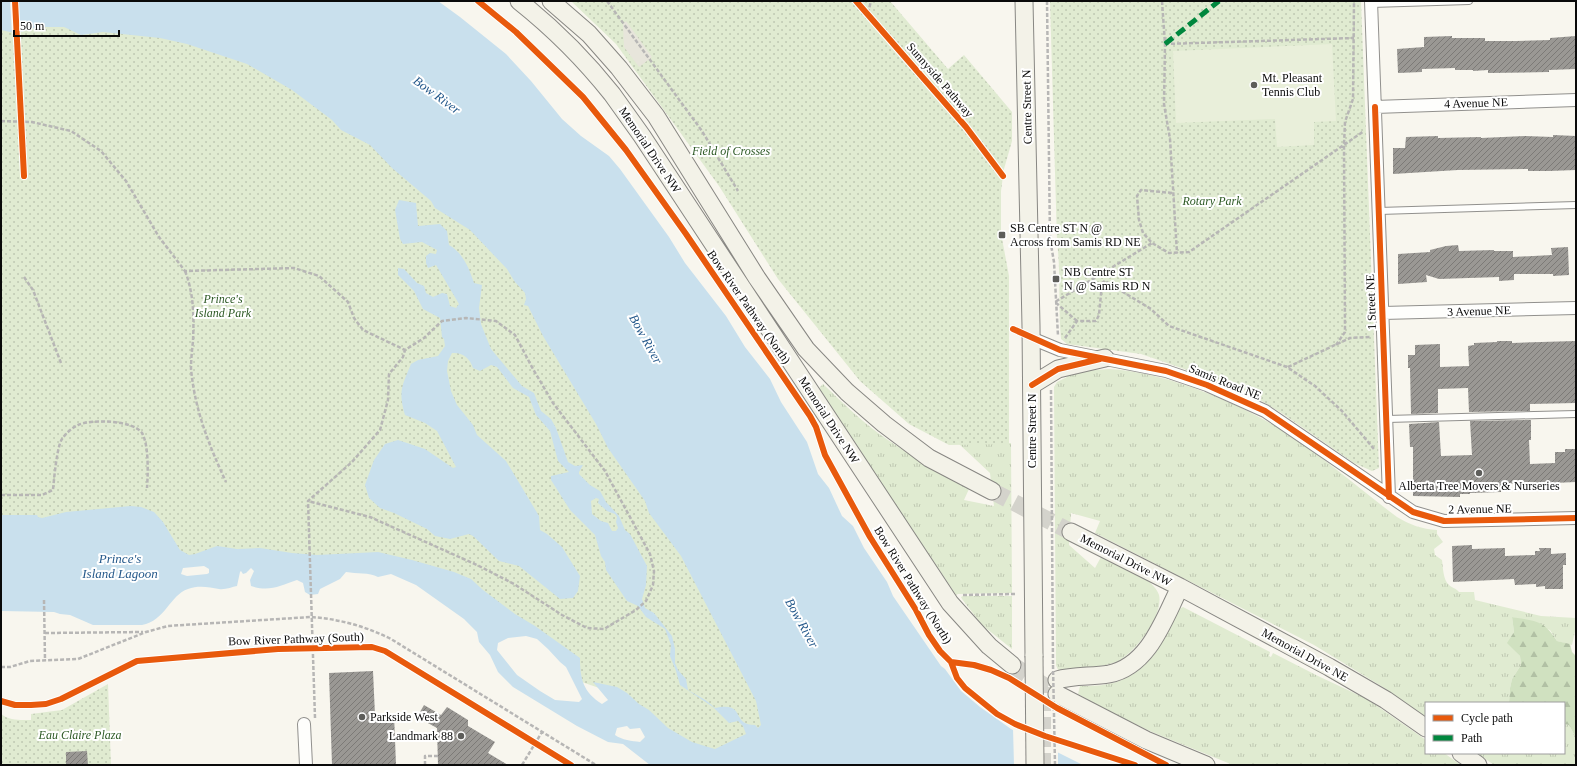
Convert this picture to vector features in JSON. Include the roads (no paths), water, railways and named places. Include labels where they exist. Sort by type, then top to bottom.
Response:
[{"type":"main road","name":"Memorial Drive NW","points":[[519,1],[541,19],[577,55],[611,93],[651,149],[950,604],[989,646],[1012,665]]},
{"type":"main road","name":"Memorial Drive NW","points":[[551,1],[589,34],[619,68],[656,116],[757,278],[806,349],[847,392],[884,424],[929,458],[992,491]]},
{"type":"main road","name":"Centre Street N","points":[[1024,1],[1032,385],[1035,765]]},
{"type":"main road","points":[[1032,385],[1058,369],[1105,358]]},
{"type":"main road","name":"Memorial Drive NW","points":[[1071,532],[1180,587]]},
{"type":"main road","points":[[1180,587],[1153,640],[1144,652],[1130,665],[1111,674],[1053,685],[1146,740],[1206,765]]},
{"type":"main road","name":"Memorial Drive NE","points":[[1180,587],[1386,700],[1425,727]]},
{"type":"main road","points":[[1462,754],[1478,765]]},
{"type":"street","name":"1 Street NE","points":[[1371,3],[1390,497]]},
{"type":"street","name":"4 Avenue NE","points":[[1375,107],[1576,100]]},
{"type":"street","name":"3 Avenue NE","points":[[1383,313],[1576,308]]},
{"type":"street","name":"Samis Road NE","points":[[1031,338],[1060,350],[1166,371],[1208,385],[1265,411],[1390,497]]},
{"type":"street","name":"2 Avenue NE","points":[[1390,497],[1413,512],[1444,521],[1576,518]]},
{"type":"street","points":[[304,724],[306,765]]},
{"type":"lane","points":[[1371,3],[1469,1]]},
{"type":"lane","points":[[1379,211],[1576,206]]},
{"type":"lane","points":[[1387,418],[1576,414]]},
{"type":"water","points":[[1,1],[438,1],[506,54],[531,81],[562,119],[581,136],[609,156],[620,169],[669,237],[685,263],[726,316],[745,347],[770,379],[781,402],[807,442],[818,474],[829,488],[842,516],[853,526],[864,548],[887,582],[893,596],[941,666],[945,669],[961,691],[980,707],[1011,729],[1083,765],[650,765],[623,744],[608,742],[577,726],[513,687],[498,672],[490,655],[479,642],[477,632],[464,619],[416,585],[391,574],[378,577],[374,575],[346,572],[340,579],[320,589],[318,594],[310,595],[305,592],[303,583],[297,580],[269,588],[257,588],[251,586],[250,580],[254,571],[251,568],[246,573],[243,574],[241,571],[240,572],[237,586],[226,589],[196,587],[182,592],[156,619],[150,623],[142,625],[93,625],[70,615],[54,612],[1,611],[1,515],[37,515],[38,517],[42,518],[66,512],[131,506],[141,507],[154,512],[163,522],[180,550],[189,555],[217,546],[237,549],[260,548],[317,555],[378,552],[454,572],[471,579],[515,614],[535,626],[580,658],[582,679],[584,684],[591,695],[602,704],[608,700],[593,682],[617,687],[627,693],[639,704],[649,710],[668,728],[692,742],[715,749],[746,734],[743,726],[738,721],[729,723],[713,707],[680,685],[670,656],[671,645],[665,629],[646,617],[638,606],[627,601],[606,570],[605,562],[601,556],[595,535],[570,510],[551,480],[551,476],[569,472],[558,461],[550,431],[536,415],[529,397],[513,388],[497,367],[491,365],[480,371],[473,368],[470,361],[465,356],[452,353],[448,361],[447,371],[451,391],[457,405],[473,425],[477,435],[506,461],[539,516],[540,530],[562,547],[580,576],[578,591],[573,598],[560,599],[519,566],[499,561],[469,534],[450,539],[435,536],[427,529],[380,508],[369,498],[365,485],[374,460],[385,444],[398,440],[425,449],[453,468],[456,467],[437,431],[425,423],[405,415],[403,407],[401,394],[405,378],[411,364],[418,360],[438,356],[445,346],[444,339],[442,337],[440,318],[423,309],[414,291],[398,275],[398,268],[404,269],[417,283],[424,286],[426,293],[433,297],[442,293],[447,294],[450,306],[456,308],[459,304],[436,265],[428,268],[426,256],[430,253],[436,254],[437,250],[422,242],[403,244],[400,239],[395,210],[399,200],[416,203],[418,226],[440,224],[447,231],[449,245],[458,252],[468,266],[474,283],[482,285],[479,308],[481,324],[491,349],[522,386],[534,393],[541,411],[551,419],[556,428],[568,462],[575,466],[583,465],[579,474],[590,485],[600,491],[606,502],[619,516],[625,530],[630,534],[647,566],[646,585],[642,599],[645,608],[654,613],[672,636],[675,649],[675,663],[678,670],[686,679],[688,690],[706,700],[715,708],[725,707],[735,710],[740,718],[747,724],[755,725],[758,728],[761,725],[756,701],[681,556],[649,513],[645,501],[608,448],[596,424],[543,336],[528,306],[524,305],[526,299],[525,293],[515,282],[507,269],[470,230],[435,208],[431,201],[392,168],[370,145],[341,130],[332,120],[292,90],[247,64],[187,44],[160,38],[103,32],[81,35],[64,27],[38,27],[21,32],[1,30]],"holes":[[[596,498],[599,499],[598,503],[607,511],[615,514],[617,517],[616,522],[618,528],[616,531],[612,531],[608,523],[601,521],[592,514],[591,501]],[[204,566],[209,569],[209,573],[187,576],[181,574],[183,568]],[[526,636],[537,639],[566,667],[582,699],[579,702],[555,700],[517,675],[497,650],[498,643],[508,638]],[[627,726],[630,729],[640,728],[645,737],[640,742],[630,741],[615,735],[617,728]]]},
{"type":"tunnel","points":[[992,491],[1071,532]]},
{"type":"tunnel","points":[[1012,665],[1057,694]]},
{"type":"tunnel","points":[[1045,687],[1045,765]]},
{"type":"place","name":"Mt. Pleasant Tennis Club","points":[[1254,85]]},
{"type":"place","name":"SB Centre ST N @ Across from Samis RD NE","points":[[1002,235]]},
{"type":"place","name":"NB Centre ST N @ Samis RD N","points":[[1056,279]]},
{"type":"place","name":"Alberta Tree Movers & Nurseries","points":[[1479,473]]},
{"type":"place","name":"Parkside West","points":[[362,717]]},
{"type":"place","name":"Landmark 88","points":[[461,736]]},
{"type":"water label","name":"Bow River","points":[[437,95]]},
{"type":"water label","name":"Bow River","points":[[646,339]]},
{"type":"water label","name":"Prince's Island Lagoon","points":[[120,566]]},
{"type":"water label","name":"Bow River","points":[[802,623]]},
{"type":"park label","name":"Field of Crosses","points":[[731,151]]},
{"type":"park label","name":"Rotary Park","points":[[1212,201]]},
{"type":"park label","name":"Prince's Island Park","points":[[223,306]]},
{"type":"park label","name":"Eau Claire Plaza","points":[[80,735]]}]
